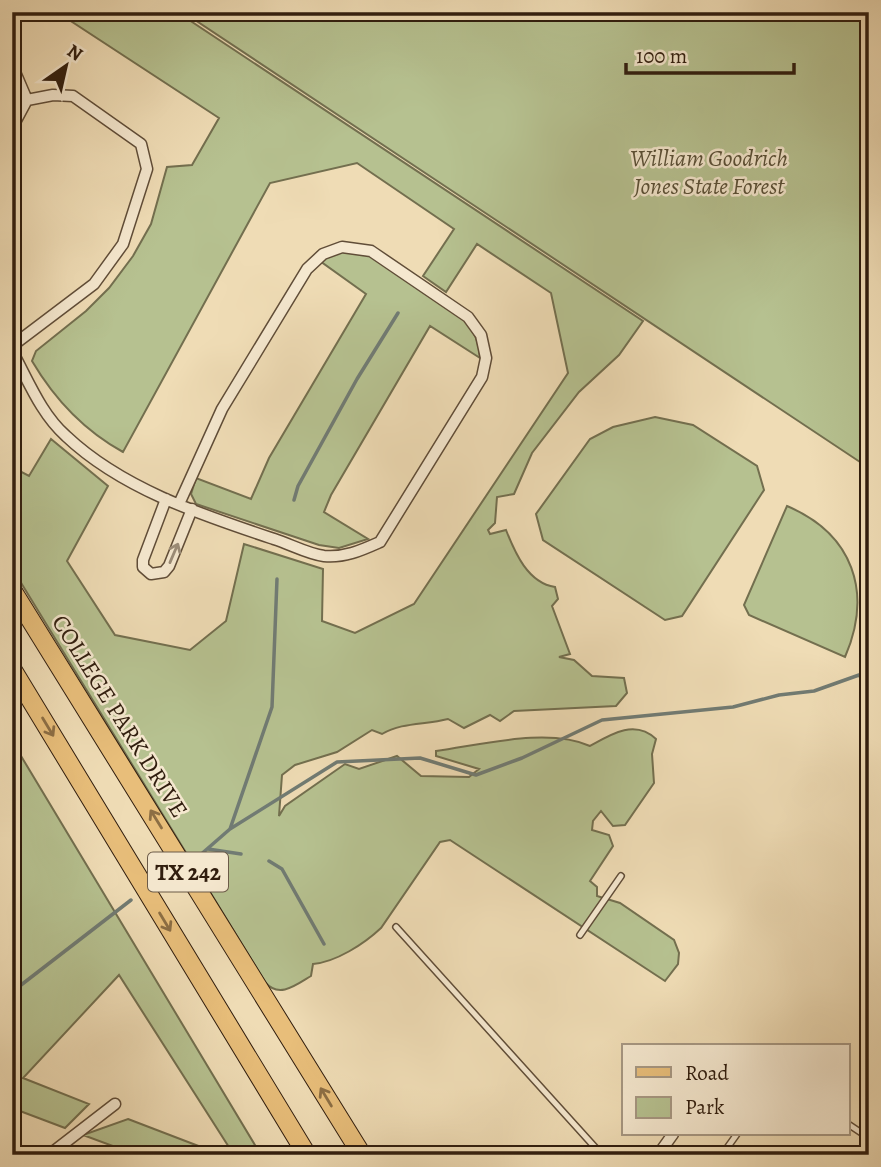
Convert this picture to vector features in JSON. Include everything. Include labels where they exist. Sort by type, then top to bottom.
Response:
[{"type":"main road","name":"COLLEGE PARK DRIVE","points":[[12,590],[362,1155]]},
{"type":"main road","name":"TX 242","points":[[12,669],[307,1155]]},
{"type":"street","points":[[12,65],[27,100]]},
{"type":"street","points":[[12,128],[27,100],[53,94],[73,96],[141,144],[147,169],[123,244],[94,284],[12,349],[38,400],[64,435],[99,461],[166,499],[179,504],[192,509],[324,556],[355,554],[380,542],[482,377],[486,358],[481,335],[468,317],[371,251],[341,247],[323,254],[307,269],[222,409],[179,504]]},
{"type":"street","points":[[166,499],[143,560],[143,567],[151,574],[164,572],[169,566],[192,509]]},
{"type":"street","points":[[49,1155],[115,1104]]},
{"type":"street","points":[[658,1155],[672,1136]]},
{"type":"lane","points":[[580,935],[621,876]]},
{"type":"lane","points":[[396,927],[597,1153]]},
{"type":"lane","points":[[850,1125],[869,1138]]},
{"type":"lane","points":[[724,1154],[736,1136]]},
{"type":"green space","points":[[57,12],[177,12],[643,321],[619,355],[579,392],[532,453],[514,494],[497,497],[495,523],[488,530],[490,534],[506,530],[518,557],[530,573],[537,580],[555,587],[558,599],[552,606],[570,654],[559,657],[574,660],[592,676],[624,678],[627,693],[616,706],[514,711],[500,721],[490,715],[464,728],[448,719],[406,726],[382,734],[372,730],[337,752],[295,765],[282,775],[279,816],[285,806],[345,764],[359,769],[397,756],[421,776],[469,777],[479,769],[436,756],[436,751],[535,738],[555,738],[590,746],[623,730],[648,733],[656,739],[652,754],[654,783],[625,825],[613,826],[601,811],[593,821],[592,830],[609,835],[613,846],[590,881],[597,887],[597,896],[620,903],[674,940],[679,953],[678,964],[665,981],[450,840],[440,842],[381,928],[366,940],[340,956],[313,964],[311,976],[288,989],[276,990],[265,982],[12,568],[12,467],[29,476],[51,439],[108,486],[67,561],[115,635],[190,650],[226,621],[244,544],[323,569],[322,621],[355,633],[414,604],[568,373],[551,293],[477,244],[446,292],[423,276],[454,229],[357,163],[270,183],[123,452],[95,434],[71,413],[50,389],[32,361],[36,351],[86,311],[109,288],[133,256],[151,224],[167,167],[192,165],[219,118]]},
{"type":"green space","name":"William Goodrich Jones State Forest","points":[[183,12],[869,12],[869,468]]},
{"type":"green space","points":[[338,251],[372,257],[465,320],[476,338],[480,358],[430,326],[331,495],[324,512],[368,539],[339,548],[319,545],[196,504],[191,494],[196,478],[251,499],[269,458],[366,294],[320,261]]},
{"type":"green space","points":[[655,417],[693,425],[757,466],[764,490],[682,616],[665,620],[543,540],[536,514],[590,439],[613,427]]},
{"type":"green space","points":[[787,506],[810,518],[828,532],[842,549],[851,568],[856,588],[857,610],[845,657],[749,615],[744,605]]},
{"type":"green space","points":[[12,741],[261,1155],[234,1155],[119,975],[23,1078],[89,1104],[65,1128],[12,1108]]},
{"type":"green space","points":[[128,1119],[222,1155],[137,1155],[83,1135]]},
{"type":"waterway","points":[[294,500],[298,486],[357,379],[398,313]]},
{"type":"waterway","points":[[199,856],[230,829],[272,707],[277,579]]},
{"type":"waterway","points":[[230,829],[337,762],[420,758],[476,775],[522,758],[602,720],[733,707],[779,695],[814,691],[859,675],[869,686]]},
{"type":"waterway","points":[[208,849],[241,854]]},
{"type":"waterway","points":[[269,861],[282,869],[324,944]]},
{"type":"waterway","points":[[12,992],[131,900]]}]
